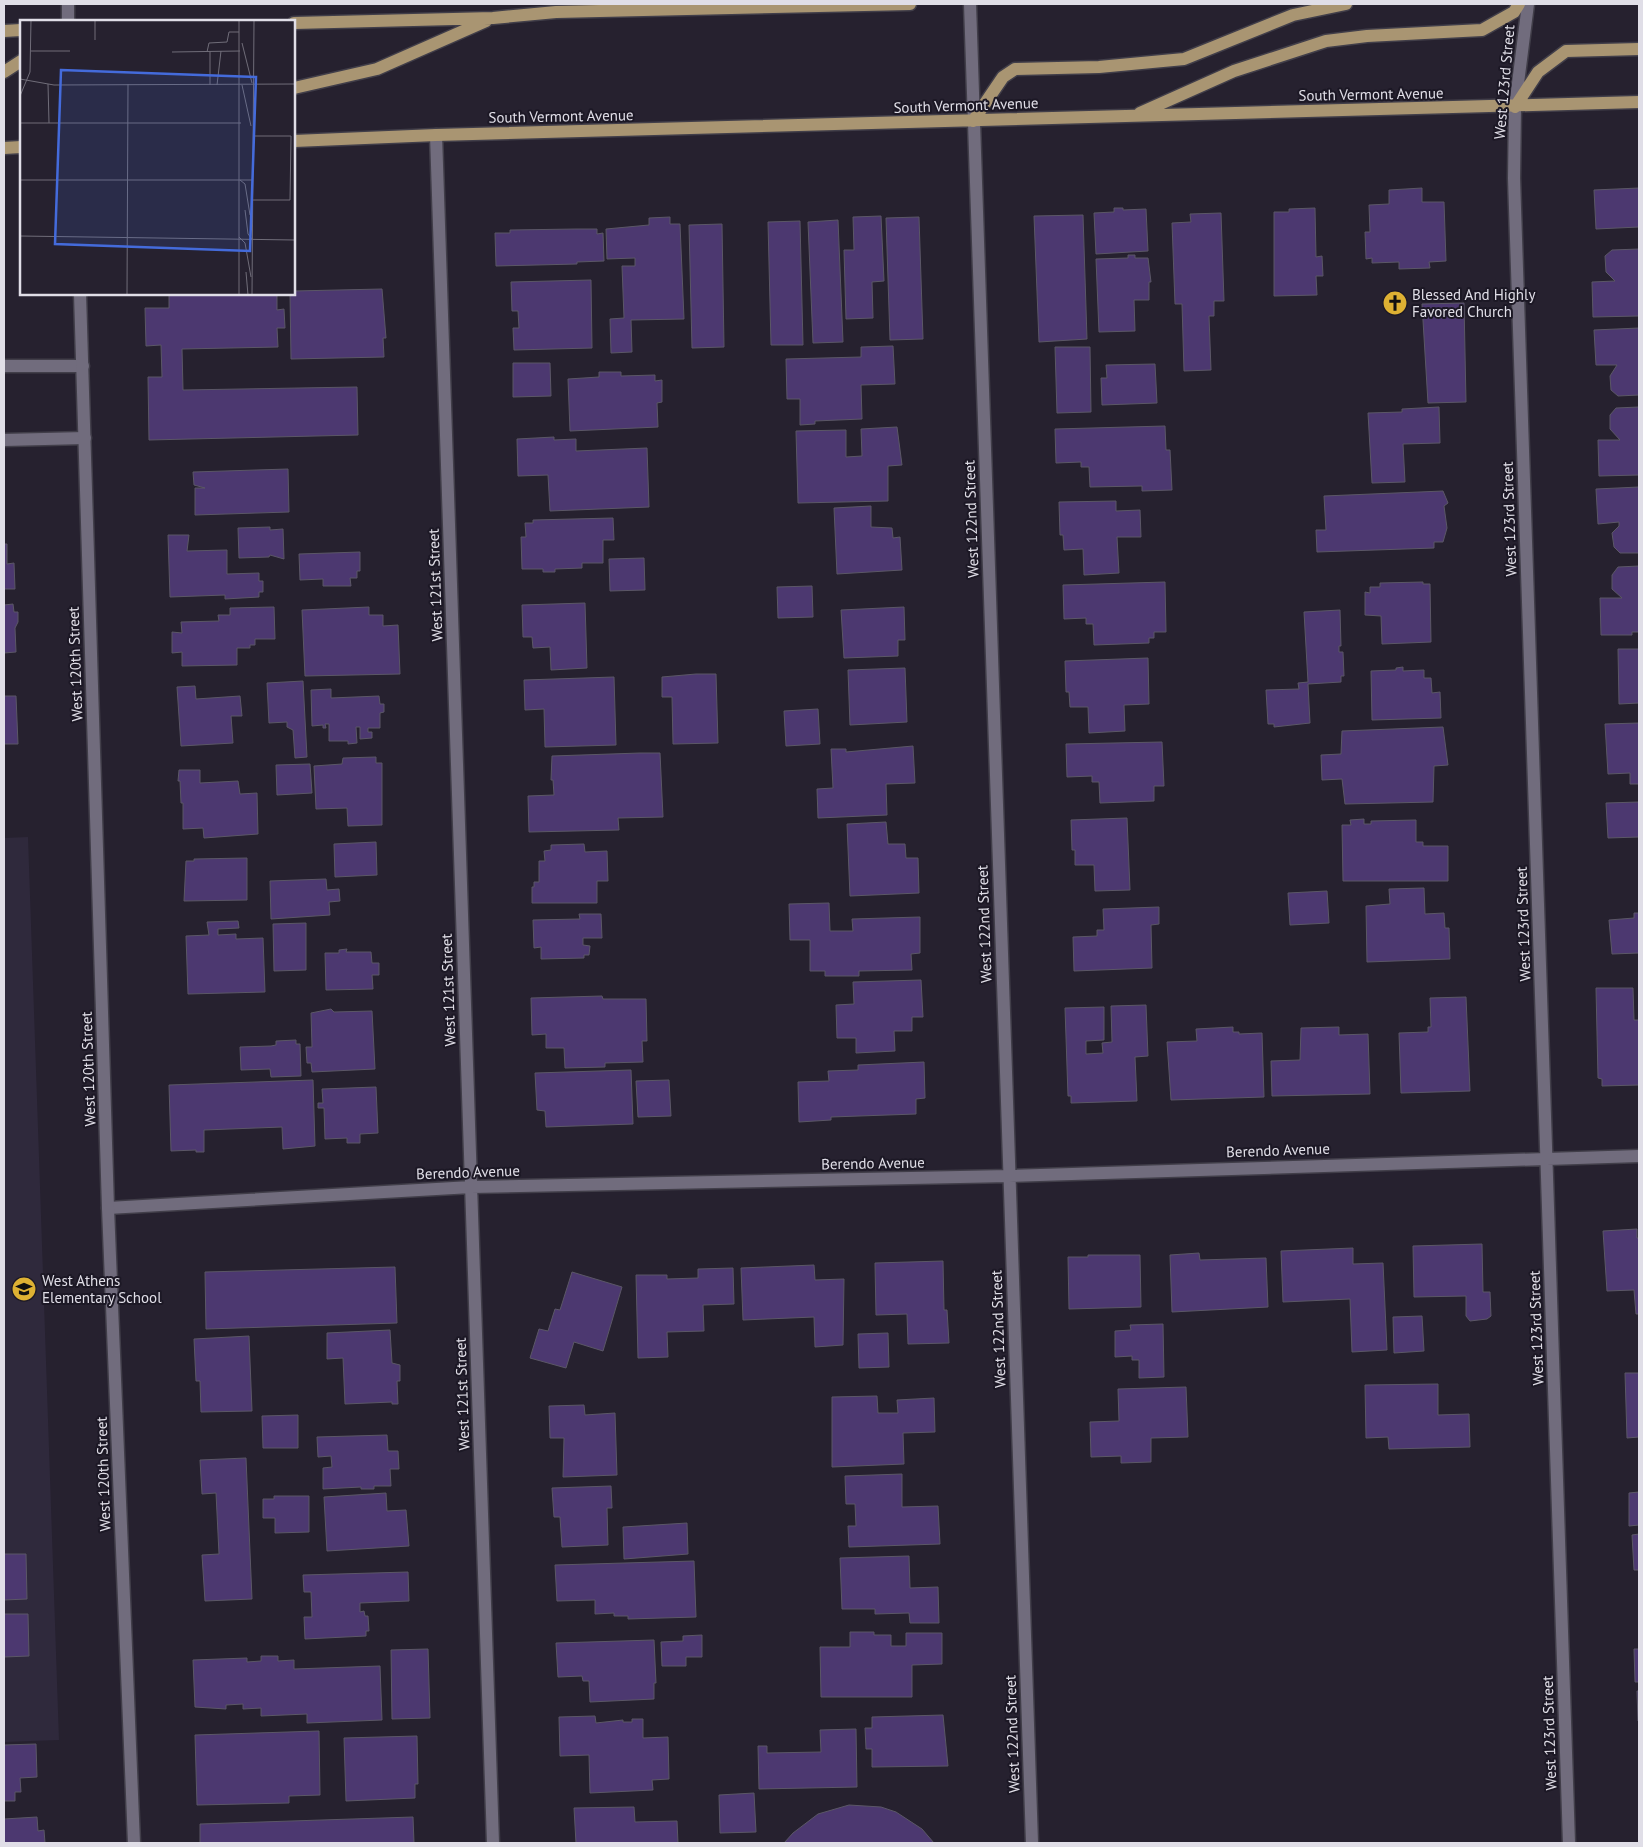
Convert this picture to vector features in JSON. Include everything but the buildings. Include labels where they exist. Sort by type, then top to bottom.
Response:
[{"type":"main road","points":[[295,23],[493,18],[556,8],[910,4]]},
{"type":"main road","points":[[973,121],[1003,77],[1015,69],[1099,67],[1184,59],[1293,15],[1346,4]]},
{"type":"main road","points":[[1136,115],[1234,72],[1326,41],[1367,36],[1482,30],[1514,12],[1519,4]]},
{"type":"main road","points":[[295,88],[378,69],[493,18]]},
{"type":"main road","points":[[4,31],[20,30]]},
{"type":"main road","points":[[1515,107],[1538,72],[1566,51],[1639,49]]},
{"type":"main road","points":[[4,72],[20,62]]},
{"type":"main road","name":"South Vermont Avenue","points":[[295,141],[436,135],[1136,115],[1515,107],[1639,102]]},
{"type":"main road","points":[[4,148],[20,147]]},
{"type":"street","points":[[68,4],[68,20]]},
{"type":"street","name":"West 122nd Street","points":[[970,4],[1032,1843]]},
{"type":"street","name":"West 123rd Street","points":[[1528,4],[1515,107],[1514,188],[1569,1843]]},
{"type":"street","name":"West 121st Street","points":[[436,135],[493,1843]]},
{"type":"street","name":"West 120th Street","points":[[80,295],[108,1208],[134,1843]]},
{"type":"street","points":[[4,366],[83,366]]},
{"type":"street","points":[[4,440],[85,438]]},
{"type":"street","name":"Berendo Avenue","points":[[108,1208],[471,1187],[1009,1176],[1547,1157],[1639,1156]]},
{"type":"shaded area","name":"West Athens Elementary School","points":[[28,837],[59,1740],[4,1742],[4,838]]},
{"type":"place","name":"Blessed And Highly Favored Church","points":[[1395,303]]},
{"type":"place","name":"West Athens Elementary School","points":[[24,1289]]}]
